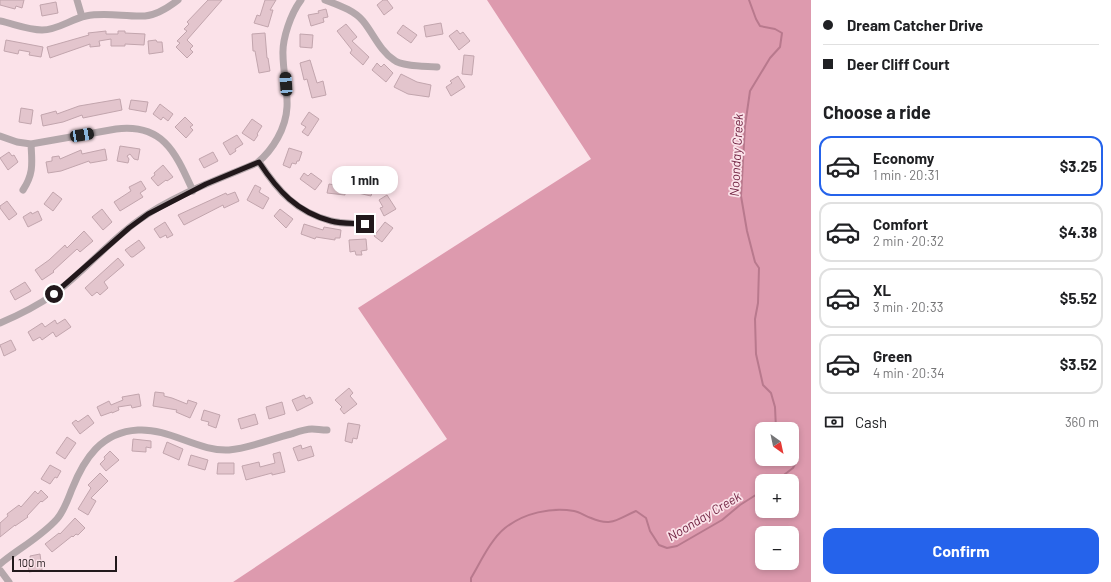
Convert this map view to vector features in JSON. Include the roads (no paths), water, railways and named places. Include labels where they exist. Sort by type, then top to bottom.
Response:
[{"type":"street","points":[[77,0],[82,17]]},
{"type":"street","points":[[0,21],[28,28],[44,30],[58,27],[82,17],[109,14],[146,16],[160,11],[178,0]]},
{"type":"street","points":[[0,323],[26,312],[54,294],[138,220],[158,208],[193,191],[259,162],[272,148],[283,128],[287,108],[282,54],[287,28],[297,5],[301,0]]},
{"type":"street","points":[[325,0],[346,8],[358,15],[364,21],[380,46],[394,60],[412,65],[437,67]]},
{"type":"street","points":[[0,136],[17,142],[31,144],[122,128],[135,128],[146,131],[159,137],[172,149],[180,161],[193,191]]},
{"type":"street","points":[[23,190],[29,182],[32,173],[31,144]]},
{"type":"street","points":[[259,162],[291,202],[306,212],[332,221],[365,224]]},
{"type":"street","points":[[0,564],[58,518],[80,468],[94,449],[109,438],[123,432],[155,430],[212,448],[228,450],[252,446],[310,429],[327,430]]},
{"type":"street","points":[[0,570],[9,582]]},
{"type":"waterway","name":"Noonday Creek","points":[[749,0],[760,26],[775,29],[782,33],[780,47],[770,58],[750,91],[745,126],[741,196],[747,231],[755,262],[759,268],[758,303],[755,319],[756,354],[763,385],[771,393],[775,407],[776,422]]},
{"type":"waterway","name":"Noonday Creek","points":[[785,474],[794,466]]},
{"type":"waterway","name":"Noonday Creek","points":[[471,582],[471,578],[495,538],[512,523],[538,512],[565,510],[576,512],[598,521],[609,522],[636,511],[646,518],[650,531],[659,545],[667,548],[677,546],[722,520],[740,505],[755,495]]}]
